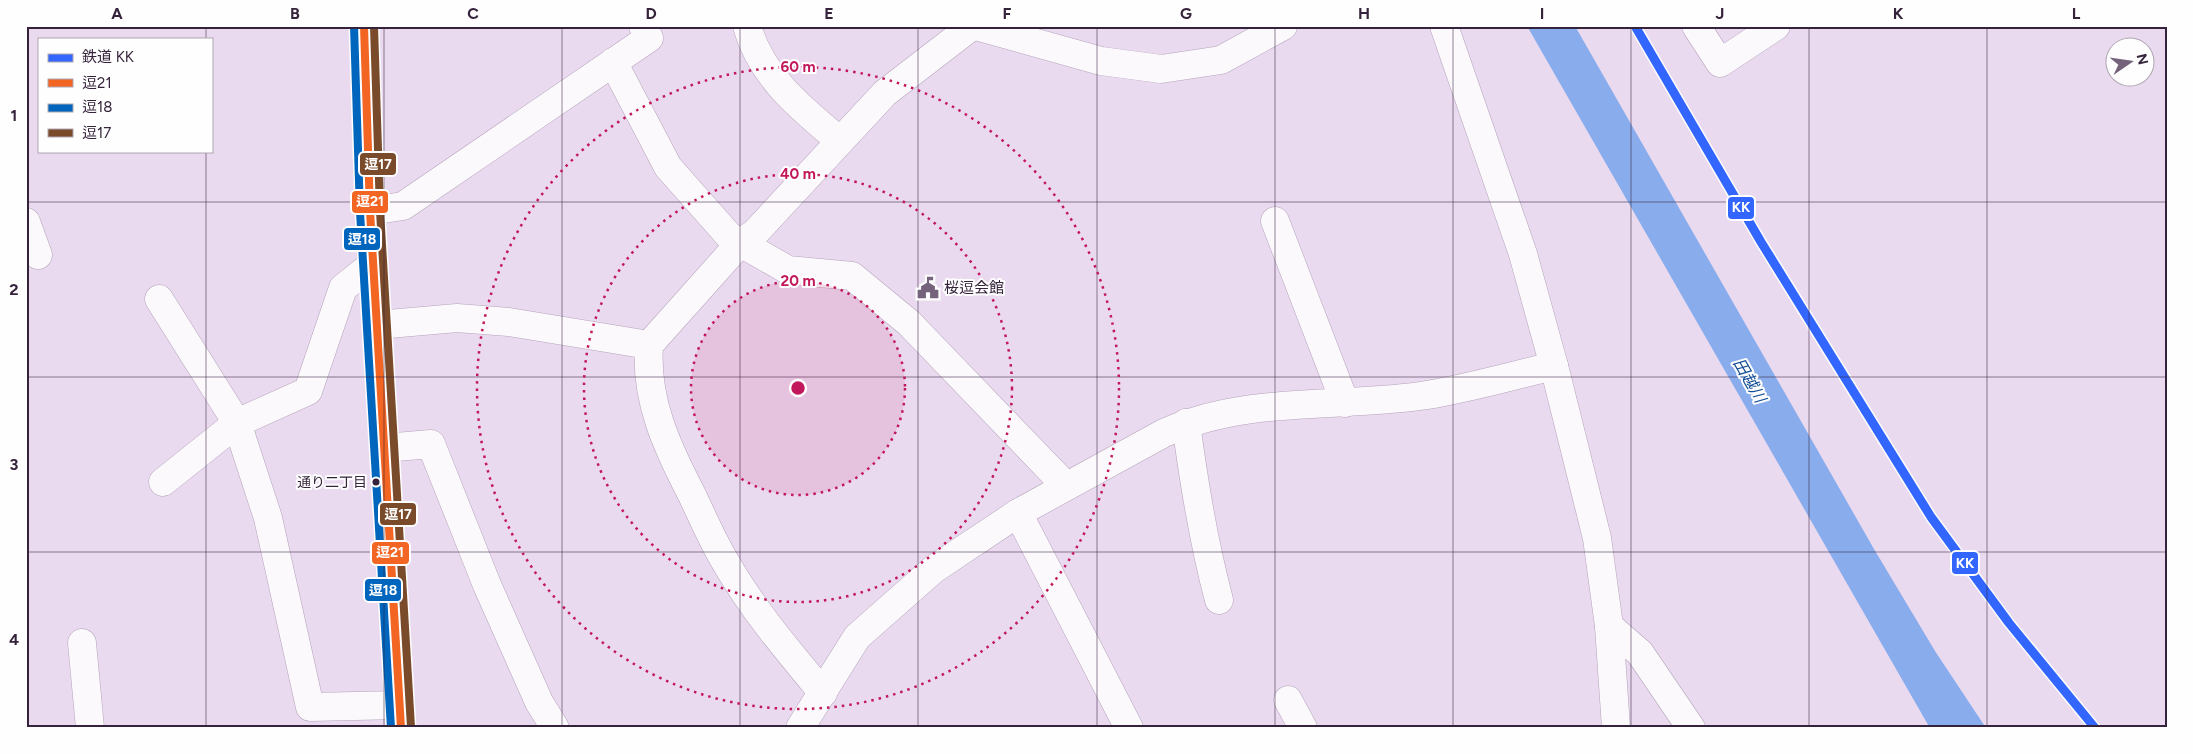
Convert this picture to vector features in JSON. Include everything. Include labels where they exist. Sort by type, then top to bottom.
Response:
[{"type":"main road","points":[[364,26],[370,211],[400,716]]},
{"type":"street","points":[[370,211],[403,206],[649,38],[643,26]]},
{"type":"street","points":[[747,26],[765,67],[789,97],[840,141]]},
{"type":"street","points":[[823,693],[775,635],[726,563],[667,447],[654,408],[648,362],[649,345],[741,242],[754,234],[885,93],[972,26]]},
{"type":"street","points":[[976,26],[1101,61],[1161,69],[1221,60],[1283,26]]},
{"type":"street","points":[[1444,26],[1523,254],[1554,366],[1597,538],[1609,626],[1616,728]]},
{"type":"street","points":[[1696,26],[1720,63],[1776,26]]},
{"type":"street","points":[[613,62],[668,167],[730,237],[788,270],[852,276],[909,323],[1066,486]]},
{"type":"street","points":[[1275,221],[1345,403]]},
{"type":"street","points":[[26,222],[38,255]]},
{"type":"street","points":[[163,482],[237,423],[308,391],[342,288],[374,264]]},
{"type":"street","points":[[159,299],[237,423],[268,518],[310,707],[400,716]]},
{"type":"street","points":[[377,325],[456,318],[509,322],[649,345]]},
{"type":"street","points":[[800,728],[857,637],[934,569],[1018,513],[1122,454],[1186,423],[1239,409],[1297,403],[1345,403],[1421,396],[1554,366]]},
{"type":"street","points":[[1186,423],[1204,543],[1219,600]]},
{"type":"street","points":[[384,448],[431,444],[486,585],[539,702],[555,728]]},
{"type":"street","points":[[1018,513],[1129,728]]},
{"type":"street","points":[[1609,626],[1640,653],[1691,728]]},
{"type":"street","points":[[82,643],[90,728]]},
{"type":"street","points":[[1288,700],[1303,728]]},
{"type":"water","name":"田越川","points":[[1527,26],[1575,26],[1874,549],[1935,651],[1986,728],[1930,728]]},
{"type":"rail line","name":"KK","points":[[1635,26],[1761,242],[1931,517],[2009,623],[2095,728]]},
{"type":"transit line","name":"逗18","points":[[354,26],[360,212],[391,728]]},
{"type":"transit line","name":"逗21","points":[[364,26],[370,211],[401,728]]},
{"type":"transit line","name":"逗17","points":[[374,26],[380,211],[411,727]]},
{"type":"place","name":"桜逗会館","points":[[928,288]]},
{"type":"place","name":"通り二丁目","points":[[376,482]]}]
